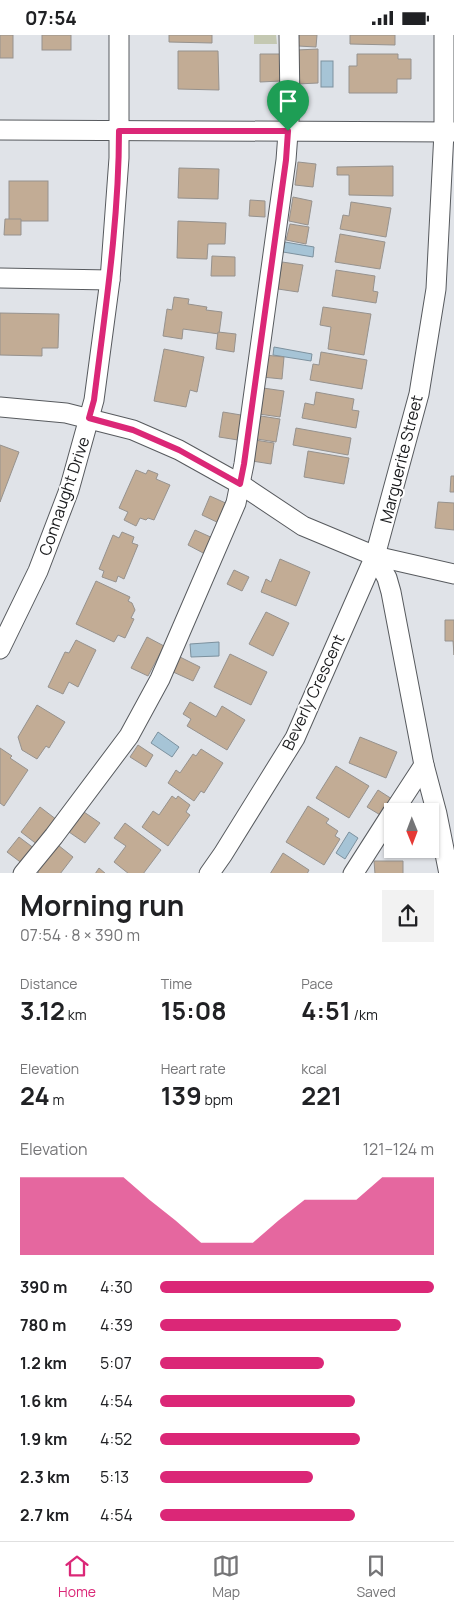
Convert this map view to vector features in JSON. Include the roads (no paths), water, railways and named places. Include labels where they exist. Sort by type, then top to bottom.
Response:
[{"type":"street","name":"Connaught Drive","points":[[0,649],[38,571],[70,489],[94,400],[110,280],[119,158],[119,35]]},
{"type":"street","points":[[23,873],[54,836],[129,736],[160,679],[236,503],[246,454],[283,179],[290,106],[289,35]]},
{"type":"street","name":"Marguerite Street","points":[[375,557],[419,394],[434,298],[449,132],[444,35]]},
{"type":"street","points":[[0,130],[449,132]]},
{"type":"street","points":[[0,278],[110,280]]},
{"type":"street","points":[[0,407],[66,413],[133,430],[179,450],[240,484],[302,525],[375,557],[454,574]]},
{"type":"street","points":[[375,557],[387,578],[391,592],[424,765],[437,814],[449,873]]},
{"type":"street","name":"Beverly Crescent","points":[[209,873],[223,855],[295,738],[375,557]]},
{"type":"street","points":[[399,803],[424,765]]},
{"type":"street","points":[[353,873],[384,826]]},
{"type":"water","points":[[321,61],[333,61],[333,87],[321,87]]},
{"type":"water","points":[[285,242],[314,247],[313,257],[283,252]]},
{"type":"water","points":[[274,347],[312,354],[311,361],[273,355]]},
{"type":"water","points":[[219,642],[219,656],[191,657],[190,644]]},
{"type":"water","points":[[158,732],[179,747],[172,757],[151,743]]},
{"type":"water","points":[[349,832],[358,838],[345,859],[336,853]]}]
